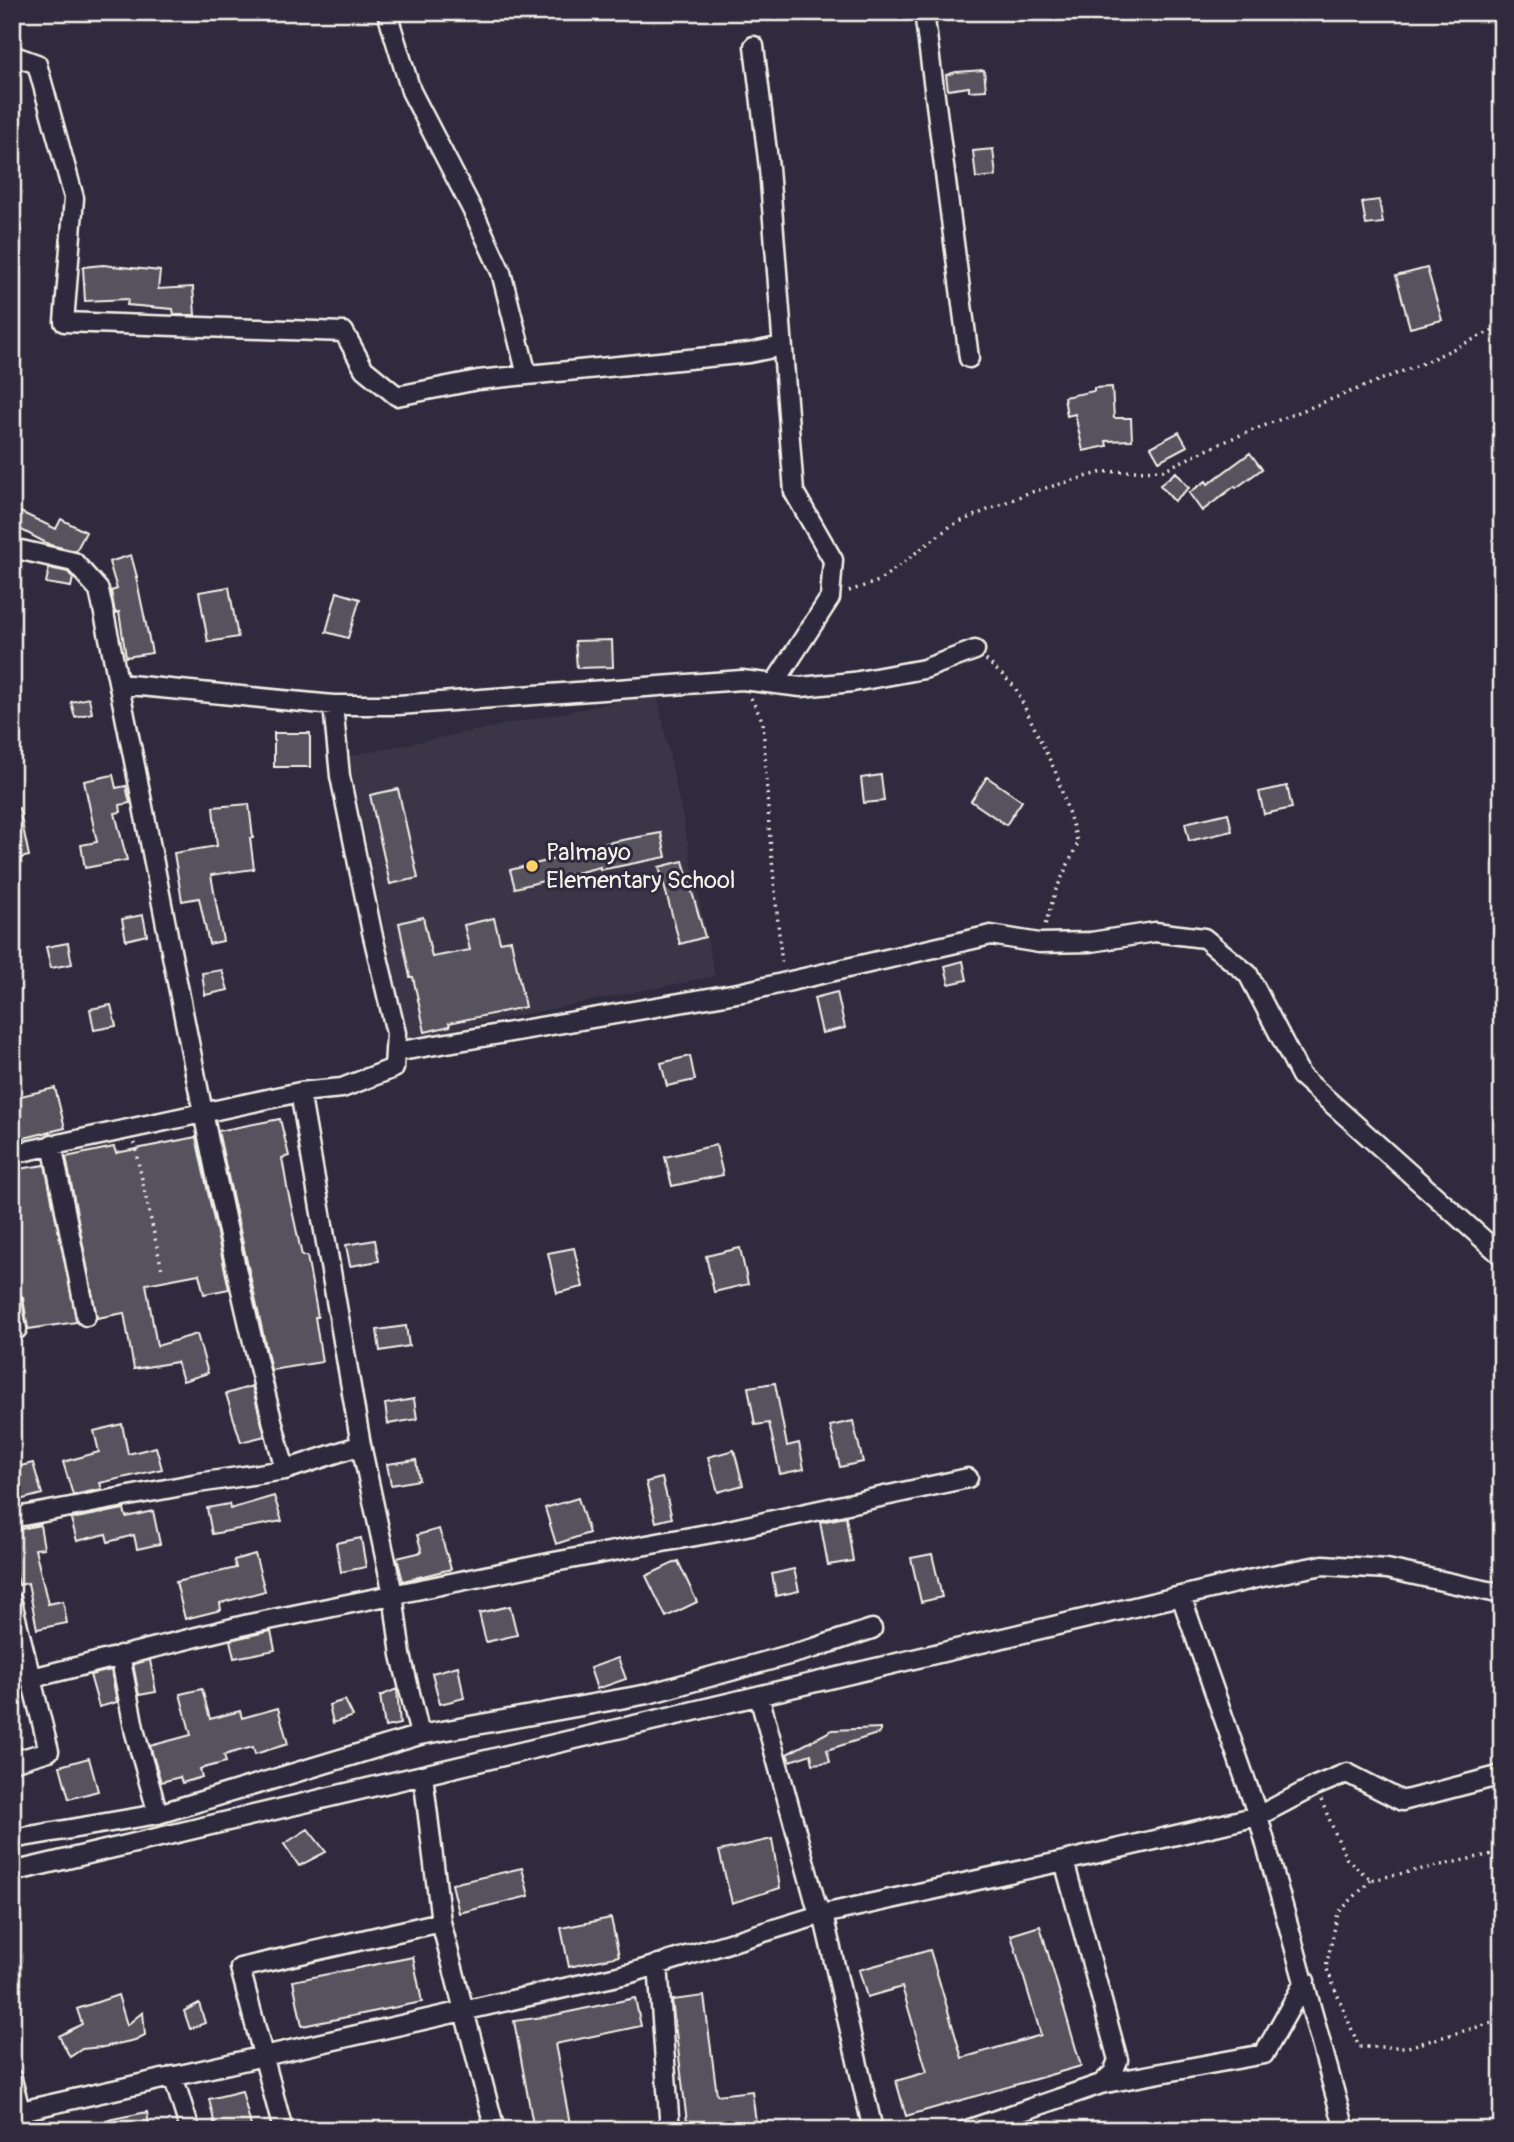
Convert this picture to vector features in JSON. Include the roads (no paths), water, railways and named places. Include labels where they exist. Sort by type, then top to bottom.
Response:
[{"type":"street","points":[[924,12],[969,358]]},
{"type":"street","points":[[388,16],[411,91],[501,272],[527,375]]},
{"type":"street","points":[[754,46],[769,168],[794,492],[833,560],[830,598],[774,684]]},
{"type":"street","points":[[12,55],[37,64],[74,198],[64,322],[344,332],[364,369],[397,396],[478,380],[749,353],[782,346]]},
{"type":"street","points":[[12,548],[74,562],[99,590],[120,684],[203,1112],[256,1357],[285,1471]]},
{"type":"street","points":[[120,684],[333,705],[398,705],[742,680],[801,687],[853,682],[924,669],[975,650]]},
{"type":"street","points":[[12,1154],[300,1092],[342,1088],[394,1068],[396,1033],[340,776],[333,705]]},
{"type":"street","points":[[395,1052],[743,992],[991,935],[1039,943],[1091,942],[1155,932],[1203,937],[1248,974],[1301,1076],[1502,1256]]},
{"type":"street","points":[[300,1092],[361,1445],[393,1594],[401,1656],[420,1735]]},
{"type":"street","points":[[52,1144],[86,1316]]},
{"type":"street","points":[[12,1301],[17,1329],[12,1333]]},
{"type":"street","points":[[12,1518],[198,1483],[285,1471],[361,1445]]},
{"type":"street","points":[[32,1678],[249,1624],[723,1531],[968,1478]]},
{"type":"street","points":[[12,1872],[1181,1596],[1323,1565],[1387,1569],[1502,1594]]},
{"type":"street","points":[[1181,1596],[1258,1816],[1345,2130]]},
{"type":"street","points":[[12,1602],[49,1751],[12,1762]]},
{"type":"street","points":[[12,1839],[158,1814],[420,1735],[649,1694],[872,1629]]},
{"type":"street","points":[[120,1655],[135,1733],[158,1814]]},
{"type":"street","points":[[759,1696],[817,1904],[823,1914],[868,2129]]},
{"type":"street","points":[[16,2112],[631,1973],[823,1914],[1258,1816],[1315,1786],[1347,1773],[1402,1801],[1502,1775]]},
{"type":"street","points":[[423,1775],[441,1922],[495,2130]]},
{"type":"street","points":[[1064,1861],[1118,2060],[1113,2073],[1101,2084]]},
{"type":"street","points":[[283,2130],[240,1968],[441,1922]]},
{"type":"street","points":[[658,1964],[670,2130]]},
{"type":"street","points":[[967,2130],[1101,2084],[1264,2054],[1305,1981]]},
{"type":"street","points":[[173,2077],[190,2130]]},
{"type":"street","points":[[12,2079],[16,2112],[25,2130]]},
{"type":"place","name":"Palmayo Elementary School","points":[[532,866]]}]
